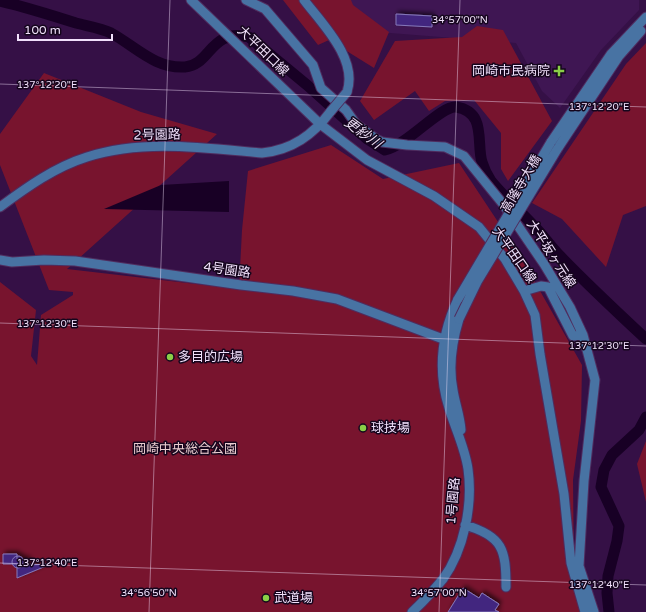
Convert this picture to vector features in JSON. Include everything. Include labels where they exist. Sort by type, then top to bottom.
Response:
[{"type":"street","name":"大平田口線","points":[[191,0],[320,124],[367,160],[434,196],[479,227],[505,259],[524,291],[535,315],[540,354],[564,494],[571,563],[584,611]]},
{"type":"street","name":"大平坂ヶ元線","points":[[246,0],[265,9],[313,65],[321,88],[346,110],[356,124],[376,139],[382,142],[407,145],[445,147],[464,156],[502,204],[544,264],[570,307],[583,335],[595,380],[584,481],[579,566],[594,612],[584,611]]},
{"type":"street","name":"2号園路","points":[[0,207],[44,176],[86,157],[115,150],[158,146],[262,153],[276,151],[292,146],[301,141],[320,124],[331,111],[347,92],[350,83],[348,64],[343,54],[304,0]]},
{"type":"street","points":[[555,145],[611,54],[646,17]]},
{"type":"street","points":[[555,145],[619,56],[646,26]]},
{"type":"street","name":"高隆寺大橋","points":[[450,317],[458,300],[555,145]]},
{"type":"street","name":"高隆寺大橋","points":[[463,451],[461,428],[452,388],[451,363],[452,344],[459,319],[477,282],[555,145]]},
{"type":"street","name":"4号園路","points":[[0,260],[12,262],[44,260],[75,261],[337,299],[443,339]]},
{"type":"street","points":[[524,291],[541,286],[548,287],[573,336],[583,335]]},
{"type":"street","name":"1号園路","points":[[412,612],[444,578],[456,556],[465,525],[470,486],[463,451],[448,406],[443,376],[443,339],[450,317]]},
{"type":"street","points":[[465,525],[484,530],[496,541],[503,551],[506,563],[506,587]]},
{"type":"shaded area","name":"岡崎市民病院","points":[[321,0],[639,0],[639,10],[601,50],[560,108],[542,91],[516,43],[340,29]]},
{"type":"shaded area","points":[[229,181],[229,212],[104,209],[161,185]]},
{"type":"green space","points":[[283,0],[351,0],[353,5],[389,32],[374,68],[329,40],[318,45]]},
{"type":"green space","points":[[477,26],[503,30],[552,121],[508,181],[501,169],[501,133],[474,100],[445,101],[429,111],[415,91],[374,120],[360,101],[395,41],[462,37]]},
{"type":"green space","points":[[646,43],[646,206],[623,215],[606,267],[562,219],[532,203],[626,64]]},
{"type":"green space","name":"岡崎中央総合公園","points":[[44,73],[141,112],[217,134],[67,269],[239,289],[242,230],[248,171],[331,145],[383,179],[459,163],[518,252],[582,365],[581,421],[573,480],[574,574],[580,612],[0,612],[0,282],[36,310],[31,356],[37,365],[41,315],[73,295],[73,292],[49,290],[0,165],[0,134]]},
{"type":"green space","points":[[646,441],[646,502],[637,464]]},
{"type":"building","points":[[396,14],[432,16],[432,27],[396,25]]},
{"type":"building","points":[[3,554],[17,554],[17,559],[28,559],[28,565],[51,564],[17,578],[17,564],[3,564]]},
{"type":"building","points":[[16,556],[20,556],[24,562],[20,568],[16,568],[12,564],[12,560]]},
{"type":"building","points":[[463,588],[479,598],[482,593],[499,604],[495,610],[499,612],[448,612]]},
{"type":"waterway","name":"更紗川","points":[[0,1],[107,31],[155,61],[174,67],[194,65],[218,42],[226,38],[236,36],[249,37],[307,85],[366,138],[385,150],[404,141],[433,118],[450,108],[456,107],[466,110],[472,115],[476,122],[482,162],[491,181],[537,229],[557,253],[646,339]]},
{"type":"waterway","name":"更紗川","points":[[609,612],[607,593],[608,576],[617,541],[619,526],[601,487],[604,470],[612,455],[639,430],[646,417]]},
{"type":"place","name":"岡崎市民病院","points":[[559,71]]},
{"type":"place","name":"多目的広場","points":[[170,357]]},
{"type":"place","name":"球技場","points":[[363,428]]},
{"type":"place","name":"武道場","points":[[266,598]]}]
